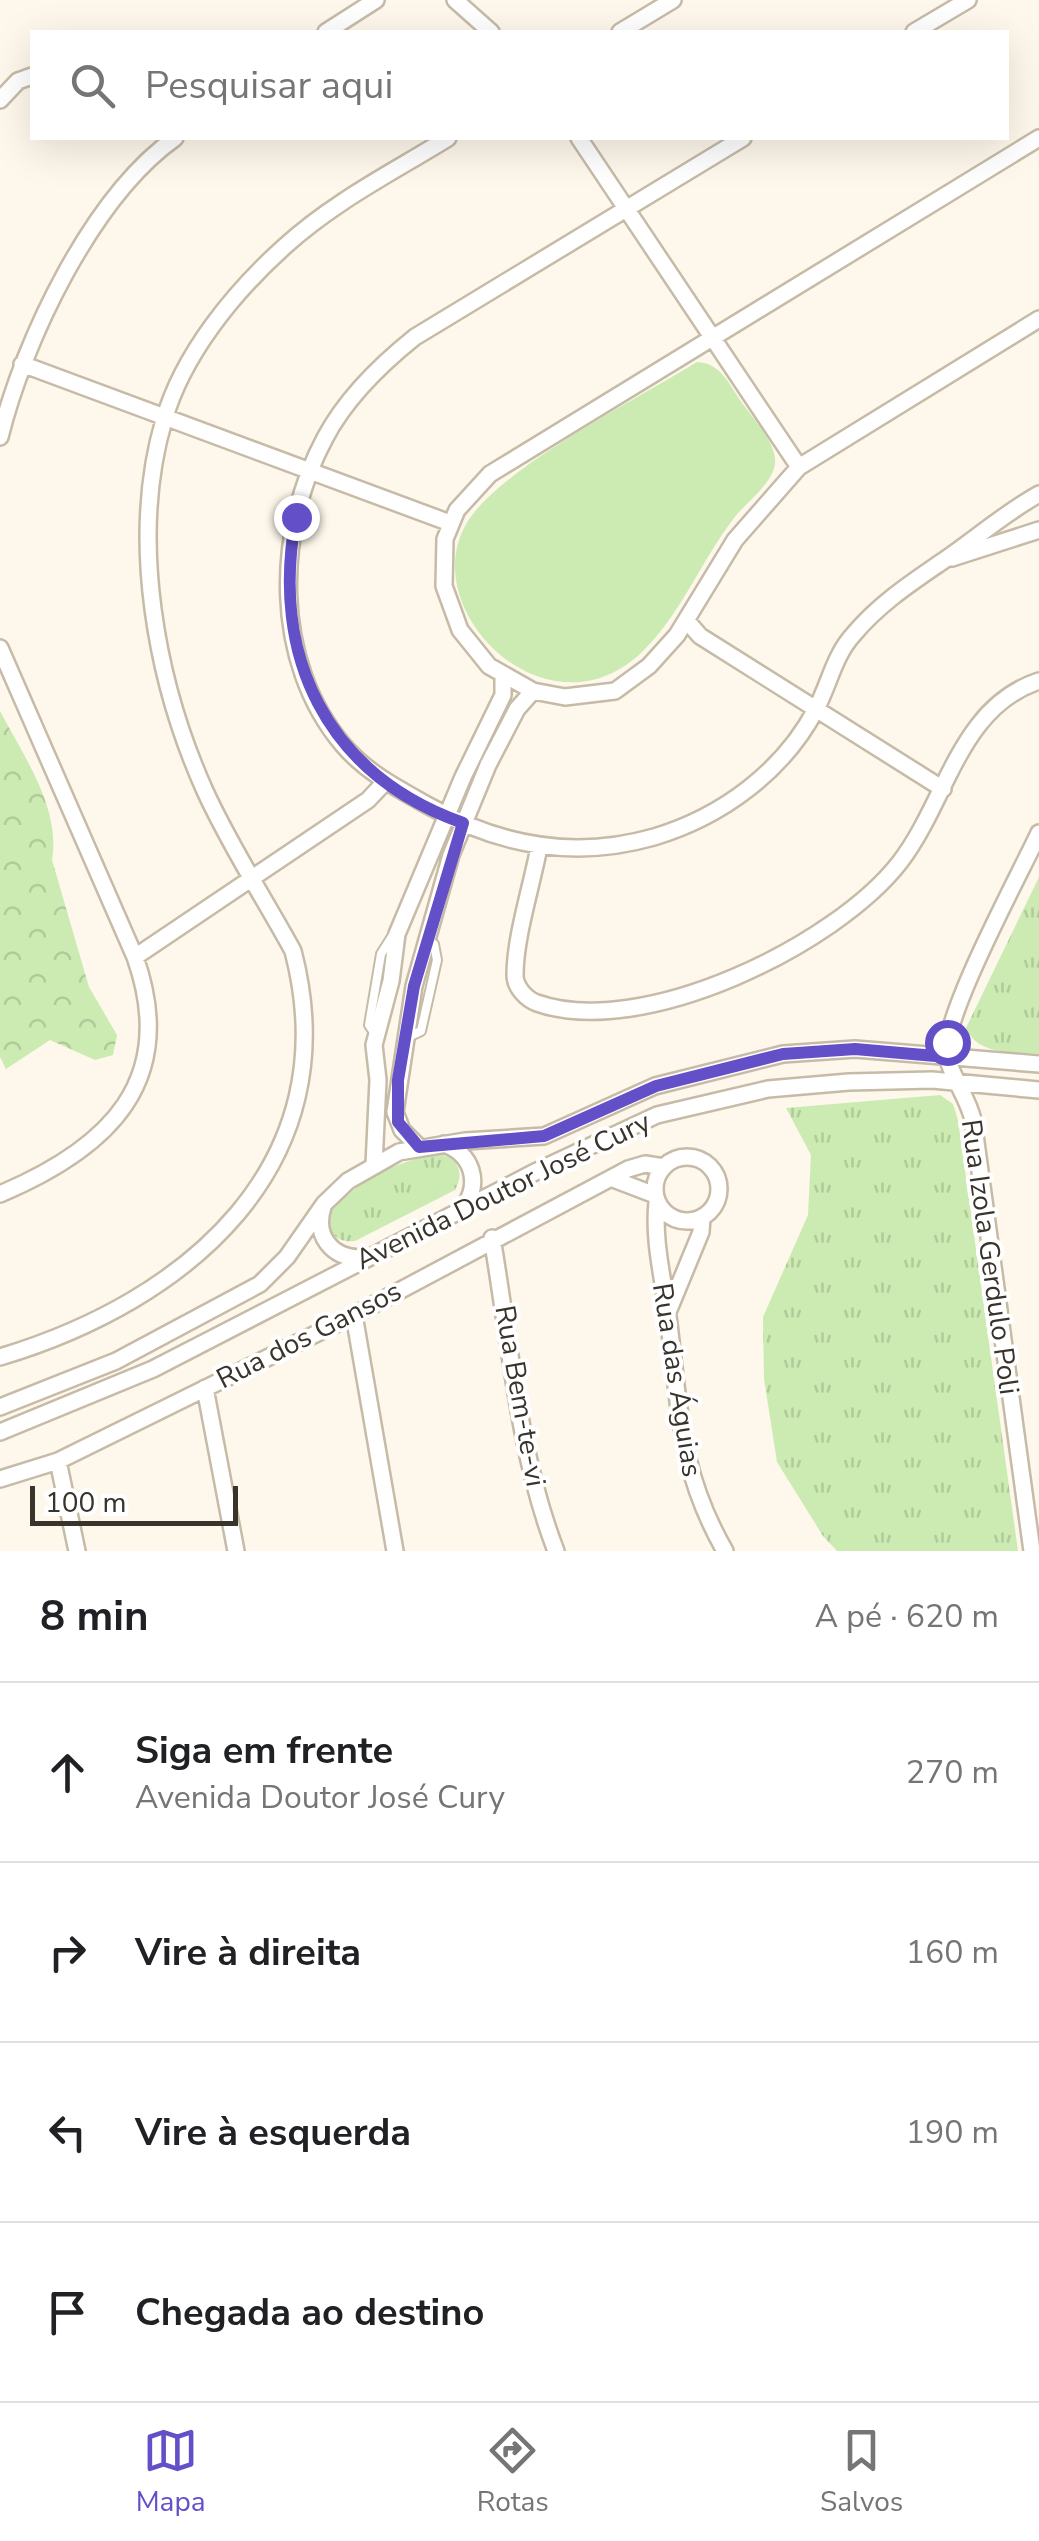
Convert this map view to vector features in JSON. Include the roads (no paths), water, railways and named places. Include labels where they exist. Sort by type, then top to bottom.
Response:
[{"type":"street","points":[[329,30],[376,0]]},
{"type":"street","points":[[455,0],[489,30]]},
{"type":"street","points":[[623,30],[672,0]]},
{"type":"street","points":[[917,30],[968,0]]},
{"type":"street","points":[[0,100],[18,81],[30,77]]},
{"type":"street","points":[[1039,138],[504,464],[478,485],[450,523],[443,570],[453,616],[468,643],[503,676],[533,690],[582,697],[615,691],[648,666],[687,620],[735,540],[800,468],[1039,318]]},
{"type":"street","points":[[0,437],[22,364],[78,253],[163,140]]},
{"type":"street","points":[[0,1357],[80,1330],[152,1290],[230,1223],[270,1168],[288,1128],[300,1086],[305,1018],[293,951],[199,778],[164,667],[151,540],[154,476],[164,417],[208,334],[265,264],[335,207],[445,140]]},
{"type":"street","points":[[581,140],[800,468]]},
{"type":"street","points":[[740,140],[396,353],[347,404],[310,471],[296,517],[289,560],[297,651],[313,696],[334,733],[385,782],[445,817],[499,838],[538,847],[624,844],[702,818],[743,793],[778,762],[816,709],[849,638],[884,602],[1037,495],[1039,529],[943,562]]},
{"type":"street","points":[[22,364],[450,523]]},
{"type":"street","points":[[687,620],[700,636],[943,789]]},
{"type":"street","points":[[0,648],[134,957],[148,994],[150,1029],[145,1064],[131,1097],[111,1125],[85,1148],[0,1194]]},
{"type":"street","points":[[374,1164],[376,1034],[391,981],[398,934],[445,817],[503,695],[503,676]]},
{"type":"street","points":[[538,847],[515,975],[520,990],[542,1004],[599,1008],[632,1005],[718,985],[776,958],[827,926],[896,867],[930,817],[986,710],[1006,694],[1039,680]]},
{"type":"street","points":[[419,1147],[402,1130],[395,1112],[426,939],[463,823],[502,736],[533,690]]},
{"type":"street","points":[[134,957],[368,800],[385,782]]},
{"type":"street","points":[[947,1057],[947,1042],[968,984],[1039,833]]},
{"type":"street","points":[[398,934],[426,939]]},
{"type":"street","points":[[376,1034],[395,1028],[408,1038]]},
{"type":"street","name":"Avenida Doutor José Cury","points":[[0,1406],[116,1361],[260,1284],[287,1257],[324,1204],[374,1164],[419,1147],[544,1136],[656,1086],[783,1054],[855,1049],[1039,1064]]},
{"type":"street","name":"Rua Izola Gerdulo Poli","points":[[947,1057],[961,1083],[973,1120],[1032,1551]]},
{"type":"street","name":"Avenida Doutor José Cury","points":[[0,1432],[153,1369],[464,1208],[658,1114],[768,1089],[849,1082],[961,1083],[1039,1090]]},
{"type":"street","points":[[444,1144],[465,1157],[473,1172],[473,1191],[464,1208]]},
{"type":"street","points":[[656,1198],[664,1167],[691,1157],[715,1174],[718,1193],[702,1217],[697,1242],[668,1312]]},
{"type":"street","name":"Rua dos Gansos","points":[[0,1479],[58,1462],[354,1316],[492,1238],[613,1178],[645,1164],[664,1167]]},
{"type":"street","points":[[613,1178],[656,1198],[663,1211],[682,1221],[702,1217]]},
{"type":"street","name":"Rua das Águias","points":[[656,1198],[658,1252],[689,1474],[702,1511],[725,1551]]},
{"type":"street","points":[[324,1204],[320,1226],[330,1248],[344,1256],[369,1256]]},
{"type":"street","name":"Rua Bem-te-vi","points":[[492,1238],[530,1464],[540,1509],[556,1551]]},
{"type":"street","points":[[354,1316],[394,1551]]},
{"type":"street","points":[[204,1388],[236,1551]]},
{"type":"street","points":[[58,1462],[77,1551]]}]
